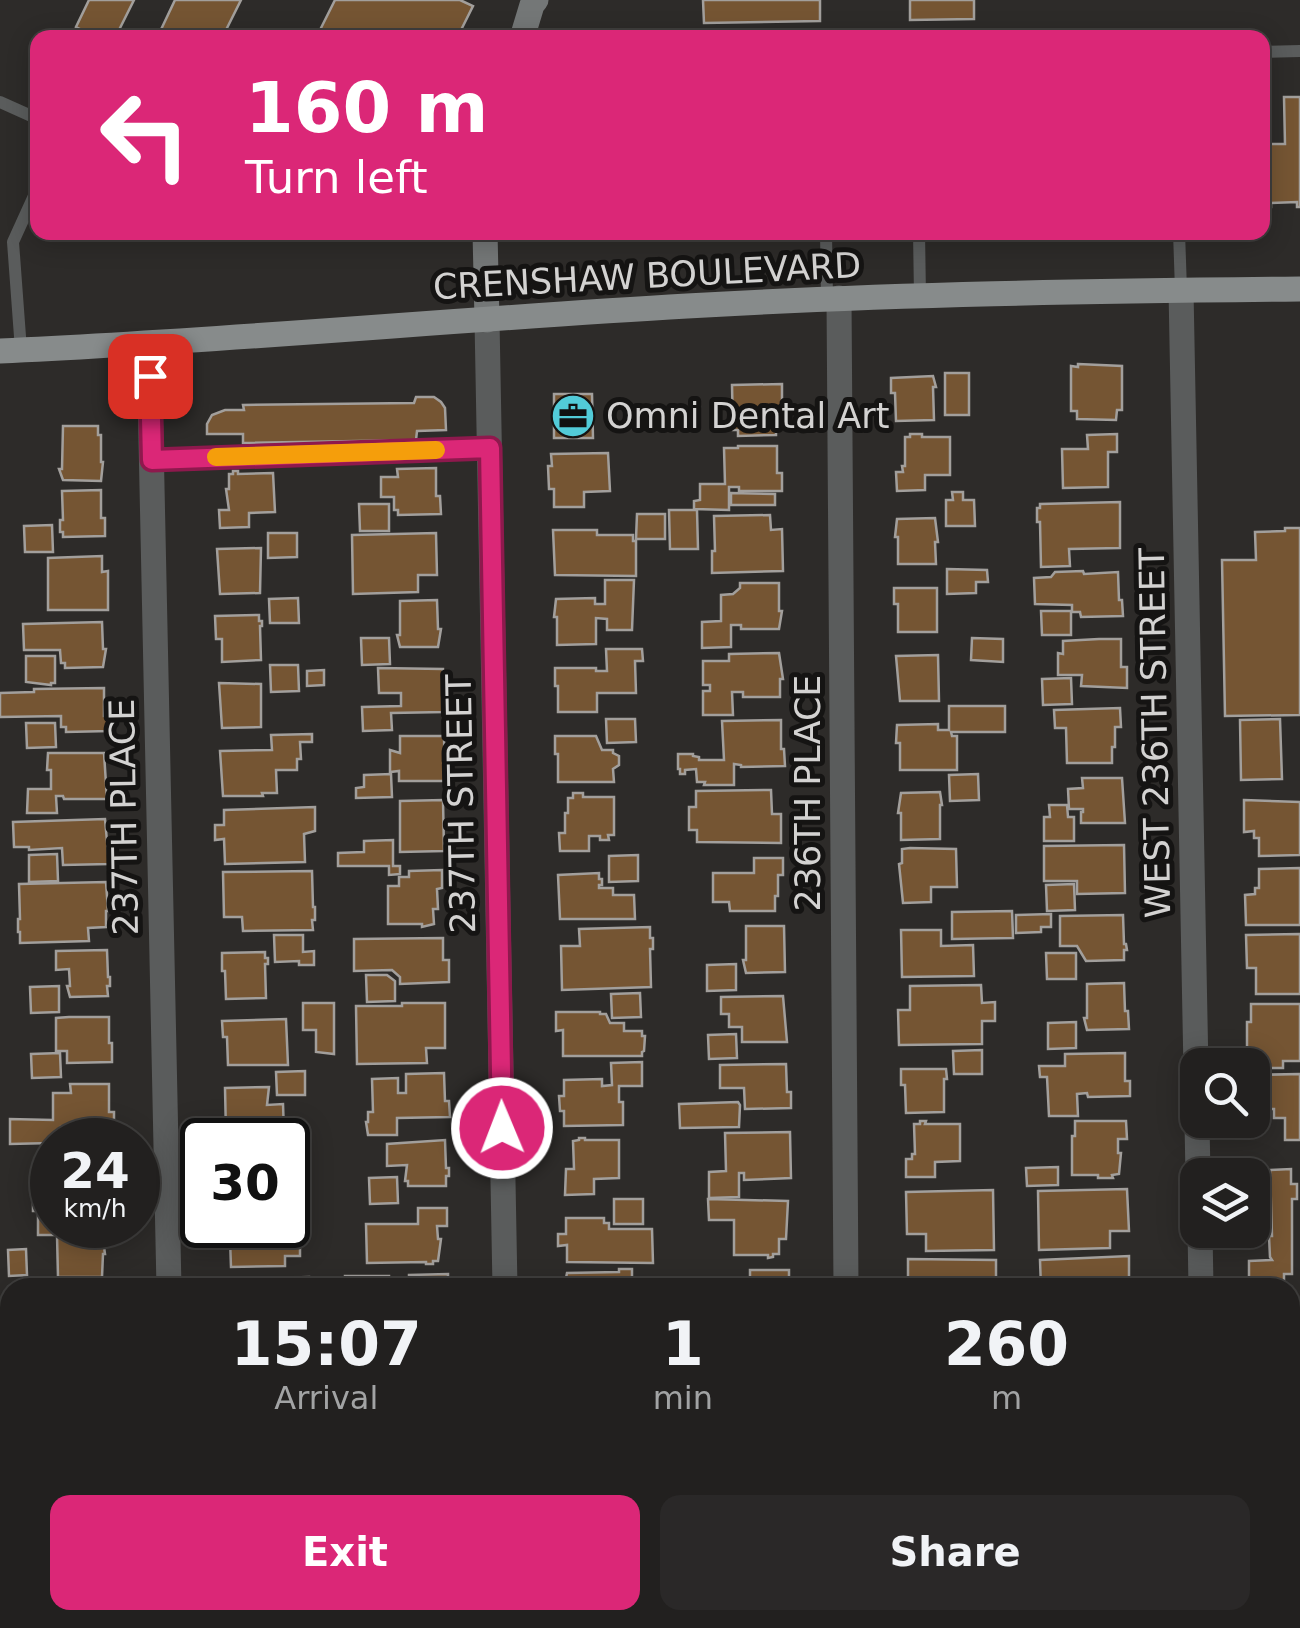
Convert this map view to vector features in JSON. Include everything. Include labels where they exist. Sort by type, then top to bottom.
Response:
[{"type":"main road","name":"CRENSHAW BOULEVARD","points":[[10,351],[833,298],[1300,289]]},
{"type":"street","points":[[524,30],[536,0]]},
{"type":"street","points":[[485,240],[487,320]]},
{"type":"street","name":"WEST 236TH STREET","points":[[1181,290],[1198,1158]]},
{"type":"street","name":"236TH PLACE","points":[[833,298],[846,1278]]},
{"type":"street","name":"237TH STREET","points":[[487,320],[504,1278]]},
{"type":"street","name":"237TH PLACE","points":[[149,345],[169,1278]]},
{"type":"street","points":[[1200,1248],[1201,1278]]},
{"type":"lane","points":[[1270,52],[1300,51]]},
{"type":"lane","points":[[0,102],[30,115]]},
{"type":"lane","points":[[10,351],[13,242],[30,205]]},
{"type":"lane","points":[[827,240],[833,298]]},
{"type":"lane","points":[[918,240],[920,296]]},
{"type":"lane","points":[[1180,240],[1181,290]]},
{"type":"lane","points":[[152,460],[490,448]]},
{"type":"building","points":[[89,0],[134,0],[119,30],[76,27]]},
{"type":"building","points":[[175,0],[241,0],[226,30],[161,30]]},
{"type":"building","points":[[335,0],[460,0],[473,6],[461,30],[320,30]]},
{"type":"building","points":[[703,0],[820,0],[820,21],[704,23]]},
{"type":"building","points":[[910,0],[974,0],[974,19],[910,20]]},
{"type":"building","points":[[1284,97],[1300,97],[1300,207],[1297,202],[1271,203],[1270,207],[1270,144],[1285,144]]},
{"type":"building","points":[[1071,366],[1122,366],[1122,410],[1117,410],[1116,420],[1077,419],[1077,411],[1071,411]]},
{"type":"building","points":[[945,373],[969,373],[969,415],[945,415]]},
{"type":"building","points":[[933,376],[934,420],[896,421],[891,378]]},
{"type":"building","points":[[782,384],[782,418],[776,418],[776,435],[738,436],[738,430],[733,430],[732,385]]},
{"type":"building","name":"Omni Dental Art","points":[[554,394],[592,394],[593,438],[554,438]]},
{"type":"building","points":[[416,397],[434,397],[441,402],[446,430],[417,431],[416,440],[243,443],[243,434],[207,434],[212,415],[244,410],[243,405],[414,403]]},
{"type":"building","points":[[63,426],[98,426],[103,462],[101,481],[63,480],[59,469]]},
{"type":"building","points":[[1117,434],[1117,452],[1108,452],[1108,487],[1063,488],[1062,449],[1088,449],[1087,435]]},
{"type":"building","points":[[905,437],[950,437],[950,475],[925,475],[925,490],[897,491],[896,472],[903,472]]},
{"type":"building","points":[[777,446],[782,491],[739,491],[739,487],[729,487],[729,510],[694,509],[694,501],[700,500],[700,484],[725,484],[724,448]]},
{"type":"building","points":[[608,453],[610,491],[584,492],[584,507],[554,507],[554,489],[549,489],[551,454]]},
{"type":"building","points":[[436,468],[436,496],[440,496],[441,514],[398,515],[394,497],[381,497],[381,477],[398,477],[397,469]]},
{"type":"building","points":[[233,471],[273,473],[275,512],[249,513],[249,527],[220,528],[219,510],[229,510],[226,489]]},
{"type":"building","points":[[101,490],[105,536],[63,537],[62,491]]},
{"type":"building","points":[[952,492],[963,492],[963,500],[974,500],[975,526],[946,526],[946,500],[953,500]]},
{"type":"building","points":[[731,493],[775,494],[775,505],[731,505]]},
{"type":"building","points":[[1120,502],[1120,548],[1069,549],[1070,566],[1041,567],[1037,522],[1040,504]]},
{"type":"building","points":[[359,504],[389,504],[389,531],[360,531]]},
{"type":"building","points":[[669,510],[697,510],[698,549],[670,549]]},
{"type":"building","points":[[637,514],[665,514],[665,539],[636,539]]},
{"type":"building","points":[[770,515],[771,530],[782,529],[783,571],[712,573],[714,516]]},
{"type":"building","points":[[935,518],[936,564],[898,564],[897,519]]},
{"type":"building","points":[[52,525],[53,552],[25,552],[24,526]]},
{"type":"building","points":[[1300,528],[1300,715],[1225,716],[1222,560],[1256,560],[1255,532]]},
{"type":"building","points":[[553,530],[633,535],[636,576],[555,575]]},
{"type":"building","points":[[268,533],[297,533],[297,557],[268,558]]},
{"type":"building","points":[[436,533],[437,575],[418,575],[418,592],[353,594],[352,535]]},
{"type":"building","points":[[261,548],[260,593],[220,594],[217,549]]},
{"type":"building","points":[[102,556],[102,572],[108,571],[108,610],[48,610],[48,558]]},
{"type":"building","points":[[947,569],[987,570],[988,582],[976,582],[976,593],[947,594]]},
{"type":"building","points":[[1083,571],[1118,572],[1123,616],[1081,617],[1080,612],[1072,612],[1072,605],[1035,604],[1034,578]]},
{"type":"building","points":[[605,580],[634,580],[632,630],[607,630],[607,619],[596,618],[596,644],[557,645],[556,599],[595,598],[595,604],[605,604]]},
{"type":"building","points":[[740,583],[779,583],[779,629],[741,629],[741,625],[731,625],[731,647],[702,648],[702,622],[721,621],[721,595],[733,594]]},
{"type":"building","points":[[894,588],[937,588],[937,632],[898,632]]},
{"type":"building","points":[[298,598],[299,623],[270,623],[269,599]]},
{"type":"building","points":[[437,600],[441,629],[438,647],[400,647],[400,601]]},
{"type":"building","points":[[1041,611],[1071,611],[1071,635],[1042,635]]},
{"type":"building","points":[[259,615],[261,660],[222,662],[222,639],[216,639],[215,616]]},
{"type":"building","points":[[102,622],[106,649],[103,667],[65,668],[60,650],[24,650],[23,624]]},
{"type":"building","points":[[361,638],[389,638],[390,664],[362,665]]},
{"type":"building","points":[[972,638],[1003,639],[1003,662],[971,660]]},
{"type":"building","points":[[1121,639],[1121,667],[1127,667],[1127,688],[1081,686],[1082,675],[1058,675],[1058,653],[1063,654],[1063,641]]},
{"type":"building","points":[[606,649],[642,649],[643,661],[635,661],[636,693],[597,693],[597,712],[558,712],[555,668],[607,671]]},
{"type":"building","points":[[779,653],[783,679],[780,697],[743,697],[743,692],[732,692],[733,715],[703,715],[703,691],[710,691],[710,685],[703,685],[703,661],[729,661],[729,654]]},
{"type":"building","points":[[938,655],[939,701],[900,701],[896,656]]},
{"type":"building","points":[[26,656],[55,656],[55,683],[26,682]]},
{"type":"building","points":[[270,665],[298,665],[299,691],[271,692]]},
{"type":"building","points":[[378,668],[443,669],[444,712],[391,713],[392,730],[363,731],[362,707],[401,706],[401,693],[379,693]]},
{"type":"building","points":[[324,670],[324,685],[307,686],[307,671]]},
{"type":"building","points":[[1071,678],[1072,704],[1043,705],[1042,679]]},
{"type":"building","points":[[219,683],[261,684],[261,727],[222,728]]},
{"type":"building","points":[[104,688],[104,716],[109,716],[109,731],[66,732],[66,727],[61,727],[61,716],[0,717],[0,693]]},
{"type":"building","points":[[949,706],[1005,706],[1005,732],[951,732],[957,736],[957,770],[900,770],[897,725],[938,724],[938,730],[949,730]]},
{"type":"building","points":[[1120,708],[1121,727],[1115,727],[1112,763],[1067,763],[1066,728],[1055,728],[1054,710]]},
{"type":"building","points":[[606,719],[635,719],[636,742],[607,743]]},
{"type":"building","points":[[1280,719],[1282,779],[1241,780],[1240,720]]},
{"type":"building","points":[[781,720],[785,766],[734,764],[734,785],[704,785],[705,782],[697,782],[696,769],[680,774],[678,754],[693,754],[699,760],[724,760],[722,721]]},
{"type":"building","points":[[26,723],[55,723],[56,747],[27,748]]},
{"type":"building","points":[[312,734],[312,742],[300,742],[297,770],[276,770],[277,793],[223,796],[220,751],[272,750],[271,735]]},
{"type":"building","points":[[400,736],[444,736],[445,781],[399,781],[399,771],[390,772],[390,750],[400,753]]},
{"type":"building","points":[[555,736],[596,736],[602,750],[613,750],[619,756],[619,765],[613,769],[614,782],[558,782]]},
{"type":"building","points":[[48,753],[104,753],[107,799],[56,796],[57,813],[27,813],[28,789],[51,789]]},
{"type":"building","points":[[391,774],[392,797],[356,798],[356,788],[364,787],[364,775]]},
{"type":"building","points":[[978,774],[979,800],[950,801],[949,775]]},
{"type":"building","points":[[1082,778],[1122,778],[1125,823],[1081,823],[1083,809],[1069,809],[1068,789],[1083,788]]},
{"type":"building","points":[[771,790],[772,814],[781,814],[781,843],[697,842],[697,830],[689,830],[689,807],[696,807],[696,791]]},
{"type":"building","points":[[940,792],[940,839],[901,840],[901,793]]},
{"type":"building","points":[[573,793],[583,793],[583,797],[614,797],[614,835],[608,835],[609,840],[589,836],[589,851],[560,851],[559,833],[565,833],[568,798],[573,798]]},
{"type":"building","points":[[443,800],[444,851],[400,852],[400,801]]},
{"type":"building","points":[[1244,800],[1300,802],[1300,855],[1259,856],[1259,838],[1254,838],[1254,831],[1244,832]]},
{"type":"building","points":[[1049,805],[1067,805],[1068,817],[1074,817],[1074,841],[1044,841],[1044,817],[1050,817]]},
{"type":"building","points":[[315,807],[315,831],[304,834],[305,862],[225,864],[224,839],[215,840],[215,825],[224,825],[224,810]]},
{"type":"building","points":[[105,819],[109,864],[63,865],[62,848],[14,847],[13,822]]},
{"type":"building","points":[[393,840],[393,866],[400,866],[400,874],[389,875],[389,866],[338,866],[338,853],[364,852],[364,841]]},
{"type":"building","points":[[1124,845],[1125,893],[1077,894],[1077,881],[1044,881],[1044,846]]},
{"type":"building","points":[[902,849],[956,849],[957,887],[931,887],[931,902],[903,903],[899,864]]},
{"type":"building","points":[[57,854],[58,881],[29,882],[29,855]]},
{"type":"building","points":[[638,855],[638,881],[609,882],[609,856]]},
{"type":"building","points":[[754,858],[783,858],[775,911],[730,911],[729,902],[713,902],[713,873],[754,873]]},
{"type":"building","points":[[1300,868],[1300,925],[1246,925],[1245,895],[1255,894],[1255,888],[1259,888],[1259,869]]},
{"type":"building","points":[[442,870],[442,888],[437,889],[438,909],[433,909],[434,924],[388,924],[388,886],[399,886],[399,877],[409,877],[409,871]]},
{"type":"building","points":[[312,871],[313,930],[243,931],[242,917],[224,917],[223,872]]},
{"type":"building","points":[[599,873],[599,888],[613,888],[613,895],[634,895],[635,919],[560,919],[558,875]]},
{"type":"building","points":[[106,882],[106,927],[88,928],[89,941],[20,943],[19,884]]},
{"type":"building","points":[[1074,884],[1075,910],[1047,911],[1046,885]]},
{"type":"building","points":[[1012,911],[1013,938],[952,939],[952,912]]},
{"type":"building","points":[[1051,914],[1051,927],[1041,927],[1041,932],[1016,933],[1016,915]]},
{"type":"building","points":[[1123,915],[1127,950],[1124,960],[1086,961],[1077,946],[1060,946],[1060,916]]},
{"type":"building","points":[[746,926],[784,926],[785,972],[746,973]]},
{"type":"building","points":[[650,927],[651,987],[562,990],[561,946],[580,946],[579,929]]},
{"type":"building","points":[[901,930],[941,930],[941,946],[973,945],[974,976],[902,977]]},
{"type":"building","points":[[1300,934],[1300,994],[1256,994],[1256,968],[1247,968],[1246,935]]},
{"type":"building","points":[[274,935],[303,935],[303,952],[314,951],[314,965],[275,962]]},
{"type":"building","points":[[443,938],[449,982],[400,984],[400,977],[392,970],[354,971],[354,939]]},
{"type":"building","points":[[107,950],[108,996],[70,997],[69,969],[56,970],[56,951]]},
{"type":"building","points":[[265,952],[266,998],[226,999],[222,953]]},
{"type":"building","points":[[1046,953],[1076,953],[1076,979],[1047,979]]},
{"type":"building","points":[[736,964],[736,990],[707,991],[707,965]]},
{"type":"building","points":[[366,975],[387,975],[395,981],[395,1001],[367,1002]]},
{"type":"building","points":[[1124,983],[1129,1029],[1087,1030],[1087,984]]},
{"type":"building","points":[[981,985],[982,1003],[995,1002],[995,1021],[982,1021],[982,1044],[899,1045],[898,1010],[910,1010],[910,986]]},
{"type":"building","points":[[59,986],[59,1012],[31,1013],[30,987]]},
{"type":"building","points":[[640,993],[641,1017],[612,1018],[611,994]]},
{"type":"building","points":[[783,996],[787,1042],[742,1042],[742,1027],[729,1027],[729,1014],[721,1014],[721,997]]},
{"type":"building","points":[[303,1003],[334,1003],[334,1054],[316,1052],[316,1030],[303,1030]]},
{"type":"building","points":[[445,1003],[445,1048],[426,1048],[427,1063],[357,1064],[356,1006]]},
{"type":"building","points":[[1251,1004],[1300,1004],[1300,1061],[1283,1061],[1283,1068],[1270,1068],[1270,1048],[1247,1048],[1247,1022],[1251,1022]]},
{"type":"building","points":[[556,1012],[600,1012],[606,1014],[610,1023],[624,1023],[624,1031],[642,1031],[642,1056],[563,1056],[563,1030],[556,1031]]},
{"type":"building","points":[[109,1017],[112,1062],[67,1063],[67,1051],[56,1051],[56,1018]]},
{"type":"building","points":[[286,1019],[288,1065],[228,1065],[222,1021]]},
{"type":"building","points":[[1076,1022],[1076,1048],[1048,1049],[1048,1023]]},
{"type":"building","points":[[736,1034],[737,1058],[709,1059],[708,1035]]},
{"type":"building","points":[[982,1050],[982,1074],[954,1074],[953,1051]]},
{"type":"building","points":[[60,1053],[61,1077],[32,1078],[31,1054]]},
{"type":"building","points":[[1125,1053],[1125,1081],[1130,1081],[1130,1096],[1077,1094],[1078,1116],[1049,1116],[1047,1077],[1040,1077],[1039,1066],[1065,1066],[1065,1054]]},
{"type":"building","points":[[642,1062],[642,1086],[619,1086],[623,1125],[564,1126],[559,1096],[564,1096],[564,1080],[602,1079],[602,1086],[612,1085],[611,1063]]},
{"type":"building","points":[[786,1064],[791,1108],[745,1109],[744,1088],[720,1088],[720,1065]]},
{"type":"building","points":[[901,1069],[946,1069],[944,1112],[906,1113]]},
{"type":"building","points":[[305,1071],[305,1095],[277,1095],[276,1072]]},
{"type":"building","points":[[444,1073],[450,1117],[397,1118],[397,1135],[368,1135],[368,1112],[373,1112],[372,1079],[398,1078],[398,1093],[406,1093],[406,1074]]},
{"type":"building","points":[[1300,1074],[1300,1140],[1285,1140],[1285,1118],[1274,1118],[1274,1109],[1270,1109],[1270,1075]]},
{"type":"building","points":[[70,1084],[109,1084],[109,1112],[114,1112],[114,1118],[53,1118],[53,1093],[71,1093]]},
{"type":"building","points":[[269,1087],[267,1105],[283,1104],[284,1118],[226,1118],[225,1088]]},
{"type":"building","points":[[738,1102],[739,1127],[680,1128],[679,1104]]},
{"type":"building","points":[[10,1119],[30,1119],[30,1144],[10,1144]]},
{"type":"building","points":[[1075,1121],[1126,1121],[1127,1139],[1118,1139],[1119,1174],[1112,1175],[1113,1178],[1072,1175]]},
{"type":"building","points":[[914,1124],[960,1124],[960,1161],[935,1162],[935,1177],[906,1177],[906,1159],[915,1154]]},
{"type":"building","points":[[790,1132],[791,1178],[744,1180],[744,1173],[739,1173],[739,1197],[709,1198],[709,1172],[726,1171],[725,1133]]},
{"type":"building","points":[[445,1140],[449,1168],[446,1186],[408,1186],[407,1165],[387,1166],[387,1144]]},
{"type":"building","points":[[619,1140],[619,1178],[594,1179],[594,1194],[565,1195],[566,1169],[574,1169],[573,1141]]},
{"type":"building","points":[[1058,1167],[1058,1185],[1027,1186],[1026,1168]]},
{"type":"building","points":[[1291,1169],[1291,1184],[1297,1184],[1297,1199],[1292,1199],[1292,1274],[1284,1274],[1284,1278],[1249,1278],[1249,1261],[1272,1260],[1270,1170]]},
{"type":"building","points":[[397,1177],[398,1203],[370,1204],[369,1178]]},
{"type":"building","points":[[1127,1189],[1129,1231],[1110,1231],[1110,1248],[1039,1250],[1038,1191]]},
{"type":"building","points":[[993,1190],[994,1250],[926,1251],[926,1234],[907,1234],[906,1192]]},
{"type":"building","points":[[614,1199],[643,1199],[643,1224],[614,1224]]},
{"type":"building","points":[[708,1199],[788,1201],[786,1239],[779,1239],[779,1254],[768,1258],[734,1255],[734,1220],[709,1220]]},
{"type":"building","points":[[418,1208],[447,1208],[447,1226],[437,1226],[441,1239],[438,1261],[367,1263],[366,1224],[418,1224]]},
{"type":"building","points":[[566,1218],[604,1218],[609,1229],[652,1229],[653,1263],[567,1262],[567,1245],[558,1246],[558,1234],[566,1234]]},
{"type":"building","points":[[57,1248],[104,1248],[102,1277],[58,1277]]},
{"type":"building","points":[[230,1248],[300,1248],[300,1256],[285,1256],[285,1266],[231,1267]]},
{"type":"building","points":[[26,1249],[27,1275],[9,1276],[8,1250]]},
{"type":"building","points":[[1129,1256],[1129,1278],[1041,1278],[1040,1260]]},
{"type":"building","points":[[908,1259],[996,1260],[996,1278],[908,1278]]},
{"type":"building","points":[[632,1269],[632,1278],[566,1278],[567,1273]]},
{"type":"building","points":[[750,1270],[789,1270],[789,1278],[750,1278]]},
{"type":"building","points":[[448,1274],[448,1278],[409,1278]]},
{"type":"building","points":[[345,1276],[389,1276],[389,1278]]},
{"type":"slow traffic","points":[[216,457],[436,450]]},
{"type":"place","name":"Omni Dental Art","points":[[573,416]]},
{"type":"route","points":[[150,376],[152,460],[490,448],[502,1128]]}]
